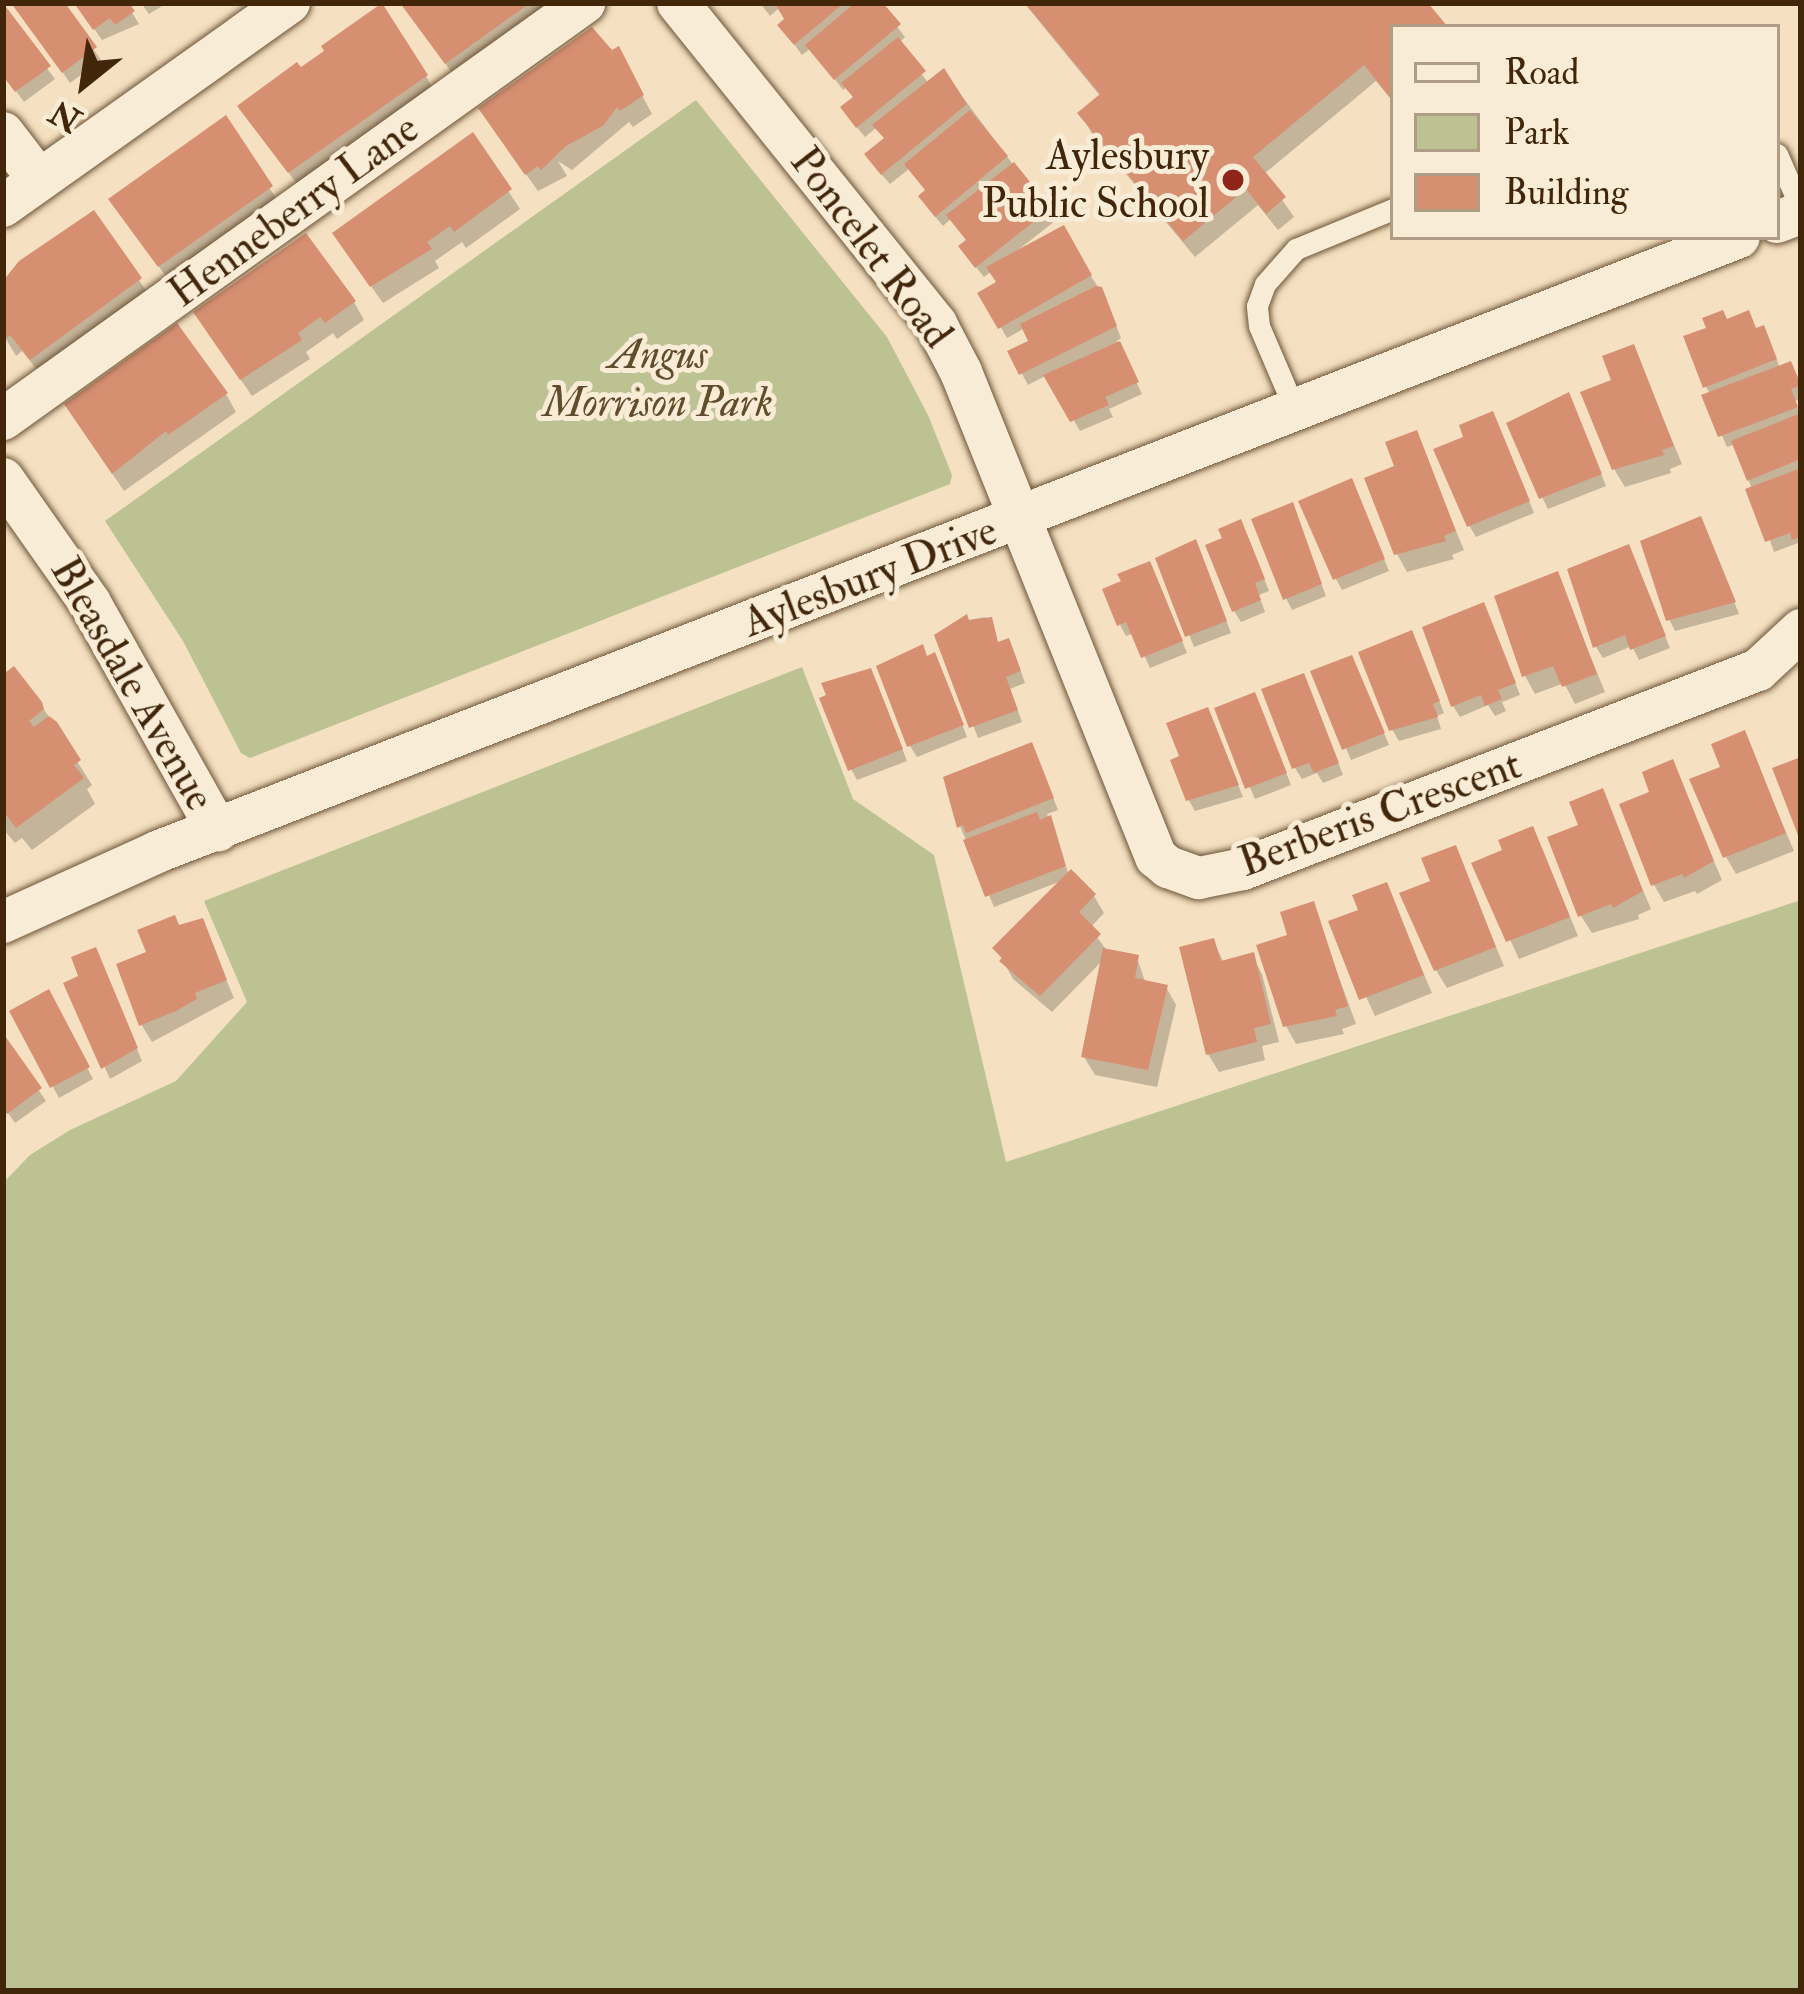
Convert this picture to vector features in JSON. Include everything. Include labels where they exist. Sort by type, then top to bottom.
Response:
[{"type":"street","points":[[3,206],[290,3]]},
{"type":"street","name":"Henneberry Lane","points":[[3,419],[584,3]]},
{"type":"street","name":"Poncelet Road","points":[[679,3],[937,324],[1020,518]]},
{"type":"street","points":[[3,133],[39,180]]},
{"type":"street","name":"Aylesbury Drive","points":[[3,922],[218,831],[1731,240]]},
{"type":"street","name":"Bleasdale Avenue","points":[[3,479],[90,602],[218,831]]},
{"type":"street","name":"Berberis Crescent","points":[[1020,518],[1156,857],[1184,876],[1199,878],[1287,852],[1758,670],[1801,630]]},
{"type":"lane","points":[[1780,161],[1801,211]]},
{"type":"lane","points":[[1295,410],[1259,326],[1257,306],[1265,284],[1296,249],[1390,210]]},
{"type":"green space","name":"Angus Morrison Park","points":[[696,100],[887,337],[928,415],[952,475],[950,484],[250,758],[241,753],[183,641],[105,521]]},
{"type":"green space","points":[[802,667],[853,799],[934,855],[1006,1162],[1801,900],[1801,1991],[3,1991],[3,1183],[30,1155],[70,1130],[176,1081],[247,1002],[204,901]]},
{"type":"building","points":[[3,3],[51,66],[15,92],[3,76]]},
{"type":"building","points":[[11,3],[65,3],[97,47],[62,73]]},
{"type":"building","points":[[74,3],[129,3],[135,11],[115,25],[110,18],[93,30]]},
{"type":"building","points":[[382,3],[428,75],[288,173],[237,106],[297,62],[301,67],[324,51],[321,46]]},
{"type":"building","points":[[400,3],[530,3],[445,64]]},
{"type":"building","points":[[775,3],[844,3],[794,45],[777,25],[784,19]]},
{"type":"building","points":[[855,3],[883,3],[901,24],[834,80],[805,45]]},
{"type":"building","points":[[1025,3],[1428,3],[1446,24],[1390,24],[1390,97],[1364,65],[1253,157],[1286,197],[1266,214],[1246,189],[1183,241],[1077,113],[1100,94]]},
{"type":"building","points":[[592,27],[612,50],[619,46],[644,95],[620,111],[617,107],[604,125],[566,146],[541,170],[538,166],[525,175],[478,108]]},
{"type":"building","points":[[898,37],[926,71],[856,128],[840,107],[853,97],[841,83]]},
{"type":"building","points":[[944,68],[967,104],[881,175],[864,154],[884,138],[872,125]]},
{"type":"building","points":[[970,110],[1008,156],[935,217],[918,196],[925,190],[904,164]]},
{"type":"building","points":[[226,115],[273,186],[158,267],[108,199]]},
{"type":"building","points":[[473,132],[512,189],[454,232],[450,226],[427,242],[432,249],[370,287],[332,233]]},
{"type":"building","points":[[1014,162],[1051,208],[975,268],[958,246],[966,240],[946,215]]},
{"type":"building","points":[[94,210],[142,278],[30,360],[10,335],[3,340],[3,281],[19,261]]},
{"type":"building","points":[[1064,225],[1092,275],[998,329],[977,293],[996,282],[986,267]]},
{"type":"building","points":[[306,233],[356,301],[325,323],[320,317],[298,333],[302,340],[240,380],[193,312]]},
{"type":"building","points":[[1102,287],[1117,326],[1019,375],[1007,351],[1028,341],[1020,324]]},
{"type":"building","points":[[1723,310],[1727,319],[1749,310],[1756,328],[1764,325],[1777,359],[1703,388],[1683,336],[1706,328],[1702,318]]},
{"type":"building","points":[[177,323],[228,393],[168,435],[166,431],[112,474],[64,404]]},
{"type":"building","points":[[1120,341],[1139,382],[1105,397],[1109,405],[1070,422],[1043,375]]},
{"type":"building","points":[[1634,344],[1674,446],[1662,450],[1664,455],[1612,470],[1580,392],[1611,380],[1602,356]]},
{"type":"building","points":[[1791,361],[1801,385],[1791,389],[1798,407],[1718,437],[1701,395]]},
{"type":"building","points":[[1569,392],[1602,474],[1539,499],[1506,423]]},
{"type":"building","points":[[1493,411],[1530,501],[1467,527],[1433,449],[1463,437],[1459,425]]},
{"type":"building","points":[[1801,413],[1801,459],[1747,481],[1731,441]]},
{"type":"building","points":[[1417,430],[1456,531],[1444,536],[1446,541],[1394,555],[1364,478],[1394,466],[1385,442]]},
{"type":"building","points":[[1801,468],[1801,537],[1792,540],[1790,533],[1765,542],[1745,489]]},
{"type":"building","points":[[1352,478],[1385,559],[1333,580],[1298,501]]},
{"type":"building","points":[[1293,502],[1322,584],[1283,600],[1251,519]]},
{"type":"building","points":[[1701,516],[1736,602],[1666,621],[1640,541]]},
{"type":"building","points":[[1241,519],[1265,579],[1255,583],[1261,600],[1232,612],[1205,545],[1222,538],[1218,529]]},
{"type":"building","points":[[1196,539],[1227,621],[1185,637],[1155,558]]},
{"type":"building","points":[[1629,544],[1666,636],[1630,650],[1625,635],[1593,648],[1567,569]]},
{"type":"building","points":[[1150,561],[1183,641],[1141,658],[1126,622],[1117,626],[1102,589],[1121,581],[1117,574]]},
{"type":"building","points":[[1558,571],[1597,674],[1562,687],[1553,666],[1522,677],[1494,596]]},
{"type":"building","points":[[1484,602],[1516,683],[1498,690],[1502,699],[1485,706],[1481,695],[1451,707],[1422,627]]},
{"type":"building","points":[[967,614],[969,620],[992,617],[998,642],[1009,638],[1021,671],[1006,677],[1018,710],[969,728],[934,635]]},
{"type":"building","points":[[1412,630],[1440,701],[1433,704],[1438,717],[1389,731],[1358,652]]},
{"type":"building","points":[[923,644],[927,656],[935,652],[964,725],[907,747],[876,666]]},
{"type":"building","points":[[1352,655],[1385,733],[1342,750],[1310,671]]},
{"type":"building","points":[[14,666],[44,709],[29,721],[34,727],[49,716],[57,722],[81,760],[74,765],[84,778],[16,828],[7,816],[3,818],[3,668],[6,672]]},
{"type":"building","points":[[871,668],[903,749],[848,771],[819,698],[826,695],[821,683]]},
{"type":"building","points":[[1304,673],[1339,763],[1314,773],[1309,763],[1292,769],[1261,689]]},
{"type":"building","points":[[1255,692],[1287,773],[1245,789],[1214,708]]},
{"type":"building","points":[[1208,707],[1239,785],[1186,801],[1170,760],[1179,756],[1166,723]]},
{"type":"building","points":[[1745,730],[1786,833],[1723,858],[1689,779],[1720,767],[1711,744]]},
{"type":"building","points":[[1032,742],[1054,798],[966,833],[963,825],[957,828],[943,777]]},
{"type":"building","points":[[1801,757],[1801,843],[1772,768]]},
{"type":"building","points":[[1673,759],[1714,861],[1684,878],[1682,874],[1651,886],[1619,804],[1649,792],[1642,772]]},
{"type":"building","points":[[1603,788],[1643,891],[1613,908],[1611,904],[1578,917],[1547,837],[1578,825],[1569,802]]},
{"type":"building","points":[[1037,812],[1040,820],[1051,815],[1066,866],[985,897],[963,840]]},
{"type":"building","points":[[1533,826],[1570,917],[1506,942],[1471,863],[1502,850],[1498,840]]},
{"type":"building","points":[[1456,845],[1496,947],[1434,971],[1399,893],[1430,881],[1421,858]]},
{"type":"building","points":[[1071,869],[1096,894],[1079,912],[1101,934],[1040,996],[999,961],[1002,958],[992,948]]},
{"type":"building","points":[[1387,882],[1424,975],[1359,1000],[1328,921],[1358,910],[1352,895]]},
{"type":"building","points":[[1314,901],[1348,1006],[1335,1010],[1337,1016],[1283,1027],[1256,945],[1287,935],[1280,912]]},
{"type":"building","points":[[175,915],[179,925],[203,918],[227,980],[195,993],[197,999],[176,1011],[139,1026],[116,964],[146,952],[137,930]]},
{"type":"building","points":[[1214,938],[1221,961],[1254,952],[1271,1024],[1254,1028],[1257,1042],[1206,1055],[1179,947]]},
{"type":"building","points":[[96,947],[138,1048],[101,1069],[63,983],[78,976],[71,957]]},
{"type":"building","points":[[1103,948],[1139,955],[1135,978],[1168,985],[1148,1070],[1081,1057]]},
{"type":"building","points":[[49,989],[90,1067],[50,1088],[9,1011]]},
{"type":"building","points":[[3,1033],[42,1088],[7,1114],[3,1109]]},
{"type":"place","name":"Aylesbury Public School","points":[[1233,180]]}]
